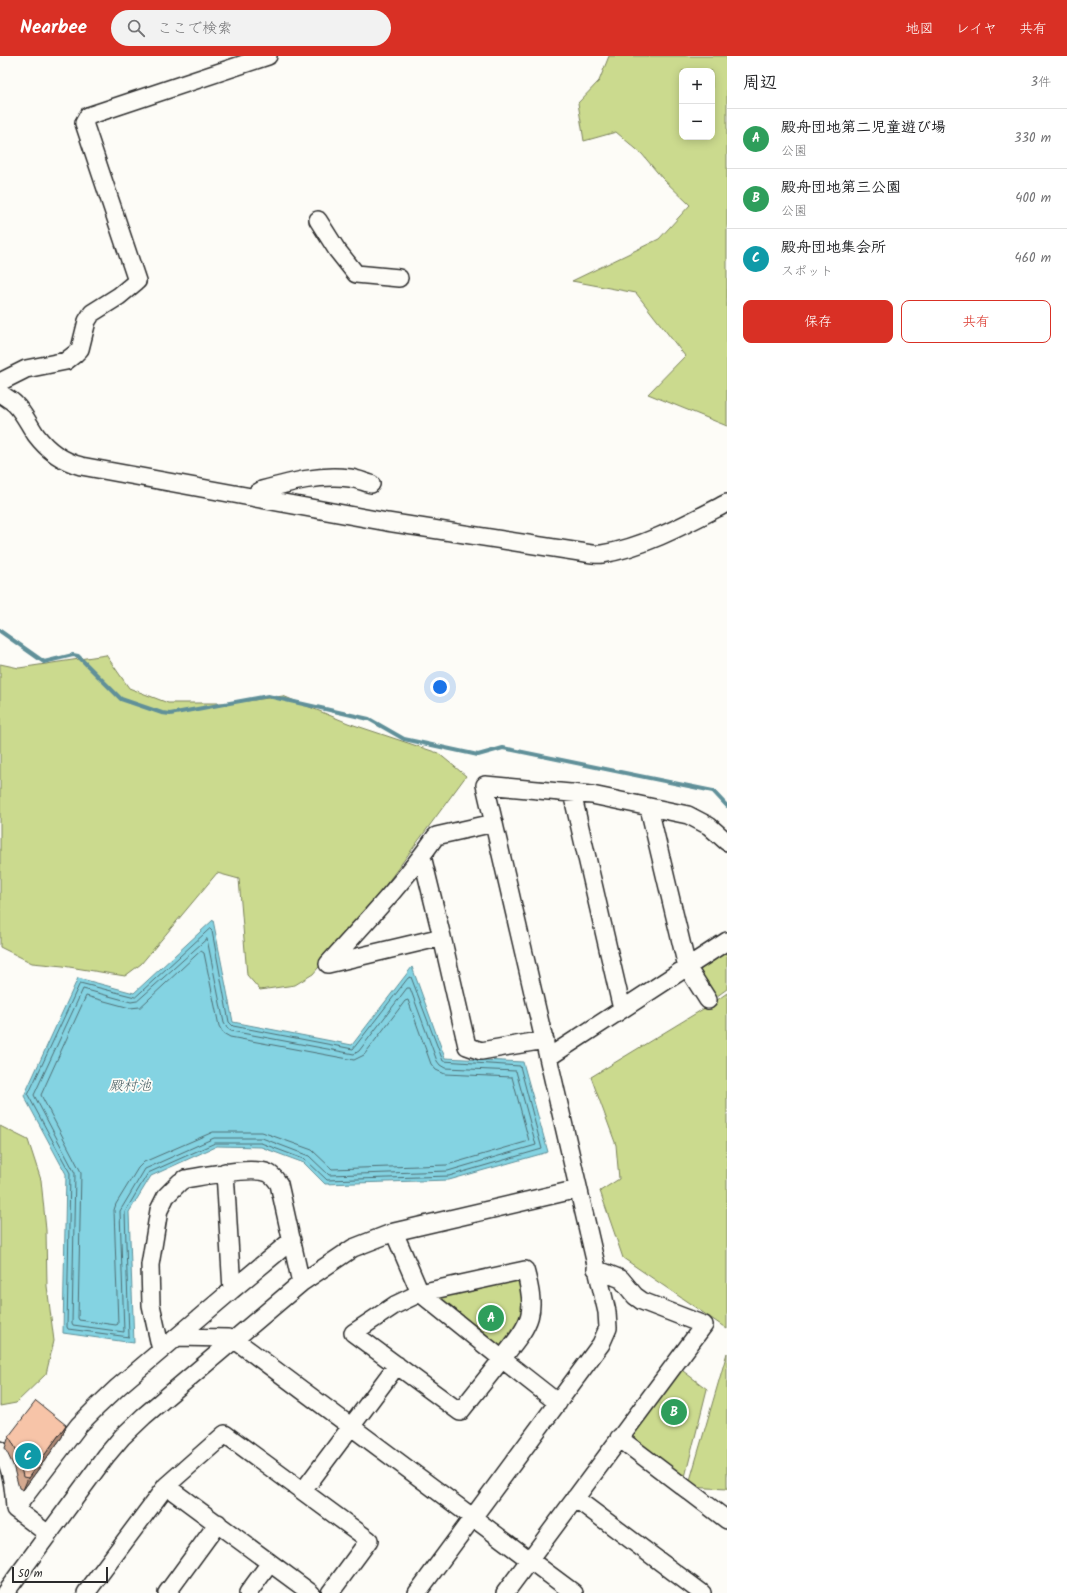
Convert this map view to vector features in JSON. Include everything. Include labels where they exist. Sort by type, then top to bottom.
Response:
[{"type":"street","points":[[0,382],[26,369],[66,361],[76,354],[80,349],[87,321],[92,313],[119,296],[137,281],[84,124],[88,116],[268,56]]},
{"type":"street","points":[[318,220],[356,274],[399,278]]},
{"type":"street","points":[[0,393],[15,404],[23,413],[36,435],[47,448],[62,460],[70,463],[387,522],[580,552],[601,554],[622,550],[662,535],[727,503]]},
{"type":"street","points":[[256,498],[257,493],[262,490],[309,479],[345,477],[371,484]]},
{"type":"street","points":[[417,1593],[601,1344],[608,1328],[607,1312],[485,785],[592,795],[688,816],[709,826],[727,842]]},
{"type":"street","points":[[572,793],[622,1009]]},
{"type":"street","points":[[649,808],[687,967],[708,1000]]},
{"type":"street","points":[[442,937],[328,964],[388,898],[436,836],[494,823]]},
{"type":"street","points":[[422,856],[467,1046],[481,1051],[545,1040]]},
{"type":"street","points":[[549,1057],[727,940]]},
{"type":"street","points":[[161,1350],[151,1305],[150,1265],[159,1210],[166,1196],[185,1178],[224,1172],[263,1171],[271,1174],[279,1184],[301,1283]]},
{"type":"street","points":[[224,1172],[232,1290]]},
{"type":"street","points":[[5,1593],[106,1456],[122,1437],[144,1416],[301,1283],[353,1248],[394,1232],[578,1189]]},
{"type":"street","points":[[394,1232],[420,1293],[558,1403]]},
{"type":"street","points":[[15,1509],[79,1425],[118,1387],[292,1240]]},
{"type":"street","points":[[505,1593],[704,1325],[642,1301],[635,1296],[621,1279],[596,1269]]},
{"type":"street","points":[[525,1270],[528,1283],[531,1314],[525,1330],[502,1359],[460,1412],[353,1332],[395,1305],[420,1293],[525,1270]]},
{"type":"street","points":[[177,1337],[228,1338],[235,1340],[574,1593]]},
{"type":"street","points":[[303,1491],[397,1365]]},
{"type":"street","points":[[86,1593],[166,1486],[225,1434],[369,1540],[330,1593]]},
{"type":"street","points":[[619,1438],[727,1520]]},
{"type":"street","points":[[0,1450],[9,1470],[14,1492],[15,1509],[48,1534]]},
{"type":"street","points":[[166,1486],[311,1593]]},
{"type":"street","points":[[575,1498],[702,1593]]},
{"type":"street","points":[[167,1593],[218,1523]]},
{"type":"street","points":[[248,1593],[270,1563]]},
{"type":"green space","points":[[609,56],[727,56],[727,426],[648,394],[685,356],[636,293],[572,281],[659,239],[690,205],[662,178],[642,154],[616,132],[584,141],[578,103],[599,81]]},
{"type":"green space","points":[[106,655],[129,688],[168,703],[232,703],[283,696],[348,723],[438,753],[466,776],[374,901],[313,974],[295,985],[260,990],[247,975],[239,879],[217,873],[141,964],[125,976],[63,966],[32,963],[0,947],[0,664],[19,668]]},
{"type":"green space","points":[[727,948],[727,989],[713,999],[697,969]]},
{"type":"green space","points":[[727,993],[727,1329],[623,1258],[600,1191],[619,1179],[616,1145],[591,1077]]},
{"type":"green space","points":[[0,1126],[28,1140],[41,1180],[46,1230],[47,1286],[54,1341],[46,1374],[16,1403],[0,1406]]},
{"type":"green space","points":[[521,1279],[524,1313],[521,1323],[499,1349],[436,1296]]},
{"type":"green space","points":[[727,1353],[727,1489],[688,1487]]},
{"type":"green space","points":[[679,1368],[707,1389],[684,1481],[631,1439],[630,1435]]},
{"type":"water","name":"殿村池","points":[[213,920],[233,1022],[352,1045],[412,967],[445,1058],[523,1062],[548,1152],[449,1180],[325,1184],[304,1163],[261,1147],[217,1146],[151,1176],[129,1212],[134,1343],[63,1333],[66,1174],[24,1096],[78,978],[134,993]]},
{"type":"building","points":[[36,1401],[66,1425],[28,1478],[23,1477],[18,1453],[9,1436]]},
{"type":"waterway","points":[[0,631],[44,662],[73,655],[78,656],[121,699],[162,713],[170,714],[268,696],[369,719],[404,739],[478,755],[503,748],[713,791],[727,806]]},
{"type":"place","name":"殿舟団地第二児童遊び場","points":[[491,1318]]},
{"type":"place","name":"殿舟団地第三公園","points":[[674,1412]]},
{"type":"place","name":"殿舟団地集会所","points":[[28,1456]]}]
